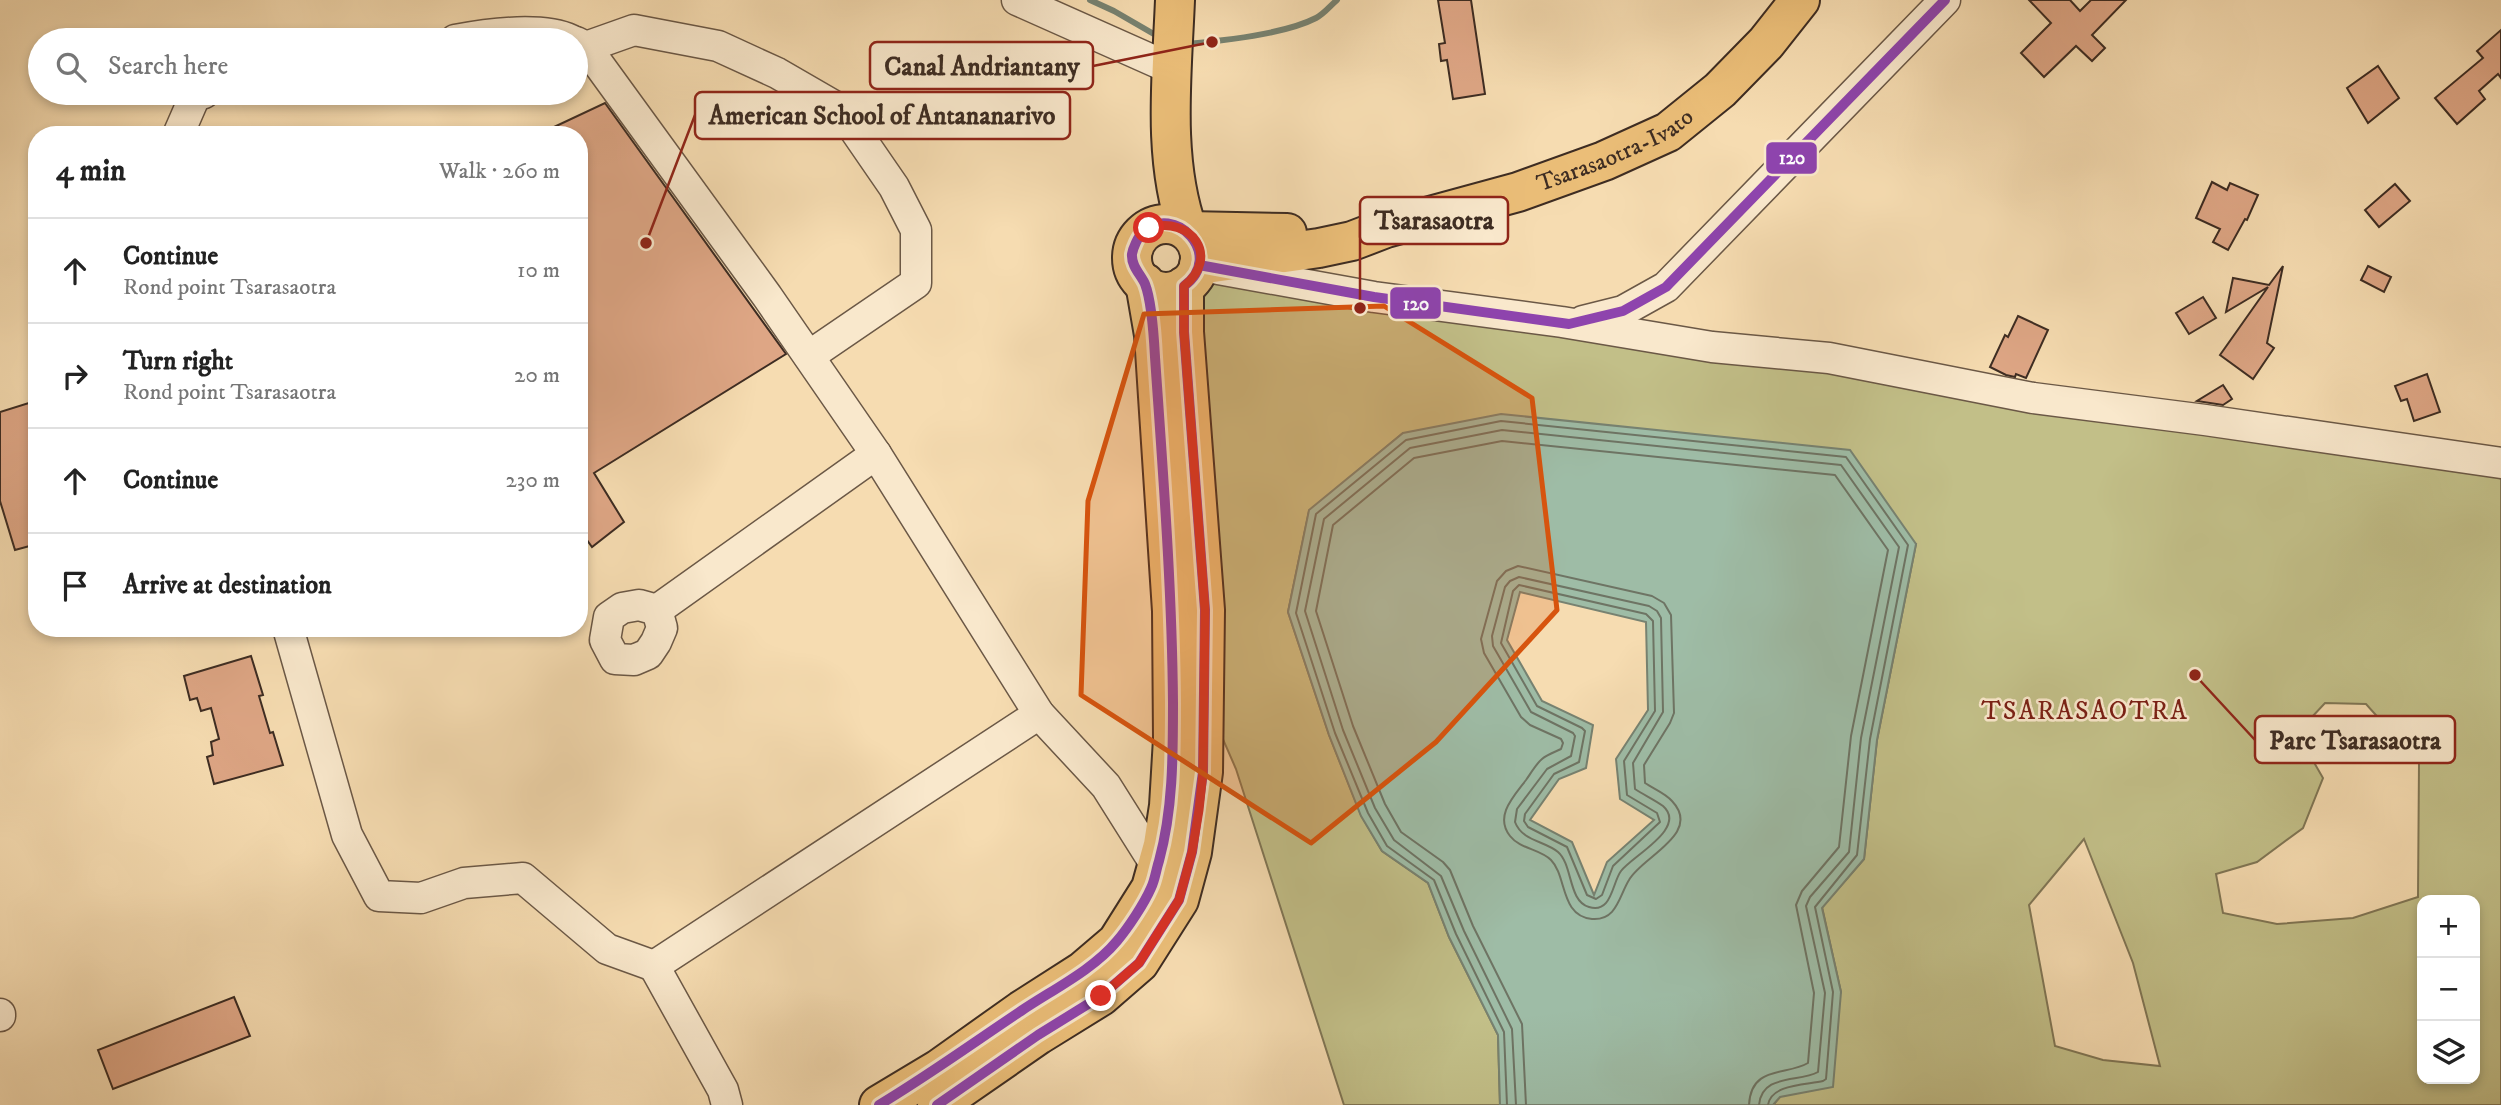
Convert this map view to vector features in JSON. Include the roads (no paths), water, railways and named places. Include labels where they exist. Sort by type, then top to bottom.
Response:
[{"type":"main road","points":[[937,1105],[1038,1035],[1101,996],[1139,963],[1179,900],[1192,852],[1203,772],[1205,610],[1184,332],[1191,261],[1172,169],[1175,0]]},
{"type":"main road","name":"Tsarasaotra-Ivato","points":[[1387,228],[1518,192],[1604,161],[1668,132],[1720,90],[1766,43],[1800,0]]},
{"type":"main road","points":[[879,1105],[939,1069],[1091,964],[1116,942],[1151,888],[1163,845],[1173,770],[1172,611],[1154,335],[1144,283],[1133,265],[1132,254],[1135,244],[1149,228],[1172,169]]},
{"type":"main road","points":[[1149,228],[1169,224],[1191,261]]},
{"type":"main road","points":[[1191,261],[1327,247],[1387,228]]},
{"type":"main road","points":[[1144,283],[1154,290],[1174,291],[1191,261],[1278,234],[1387,228]]},
{"type":"street","points":[[1017,0],[1172,69]]},
{"type":"street","points":[[1569,324],[1623,311],[1666,287],[1945,0]]},
{"type":"street","points":[[588,41],[634,30],[718,46],[777,73],[841,110],[894,187],[916,230],[916,283],[809,356]]},
{"type":"street","points":[[588,57],[809,356],[876,454],[1039,714],[1106,786],[1157,867]]},
{"type":"street","points":[[182,126],[191,105]]},
{"type":"street","points":[[1323,288],[1327,247]]},
{"type":"street","points":[[1191,261],[1323,288],[1712,347],[1829,358],[2033,398],[2501,463]]},
{"type":"street","points":[[657,610],[876,454]]},
{"type":"street","points":[[291,637],[347,835],[379,895],[421,898],[464,883],[523,878],[607,949],[654,966],[723,1090],[727,1105]]},
{"type":"street","points":[[654,966],[1039,714]]},
{"type":"water","points":[[1501,414],[1850,450],[1916,544],[1877,740],[1864,859],[1822,908],[1841,992],[1833,1087],[1780,1097],[1773,1105],[1500,1105],[1498,1035],[1449,937],[1428,883],[1382,851],[1361,816],[1329,735],[1288,612],[1309,510],[1403,433]],"holes":[[[1520,592],[1646,622],[1648,710],[1616,759],[1620,799],[1654,820],[1607,862],[1594,895],[1572,842],[1530,820],[1559,779],[1586,768],[1593,725],[1542,701],[1507,640]]]},
{"type":"waterway","points":[[1090,0],[1159,37]]},
{"type":"waterway","points":[[1185,44],[1234,39],[1303,24],[1316,18],[1337,0]]},
{"type":"place","name":"Canal Andriantany","points":[[1212,42]]},
{"type":"place","name":"American School of Antananarivo","points":[[646,243]]},
{"type":"place","name":"Tsarasaotra","points":[[1360,308]]},
{"type":"place","name":"Parc Tsarasaotra","points":[[2195,675]]},
{"type":"district","name":"TSARASAOTRA","points":[[2085,711]]}]
